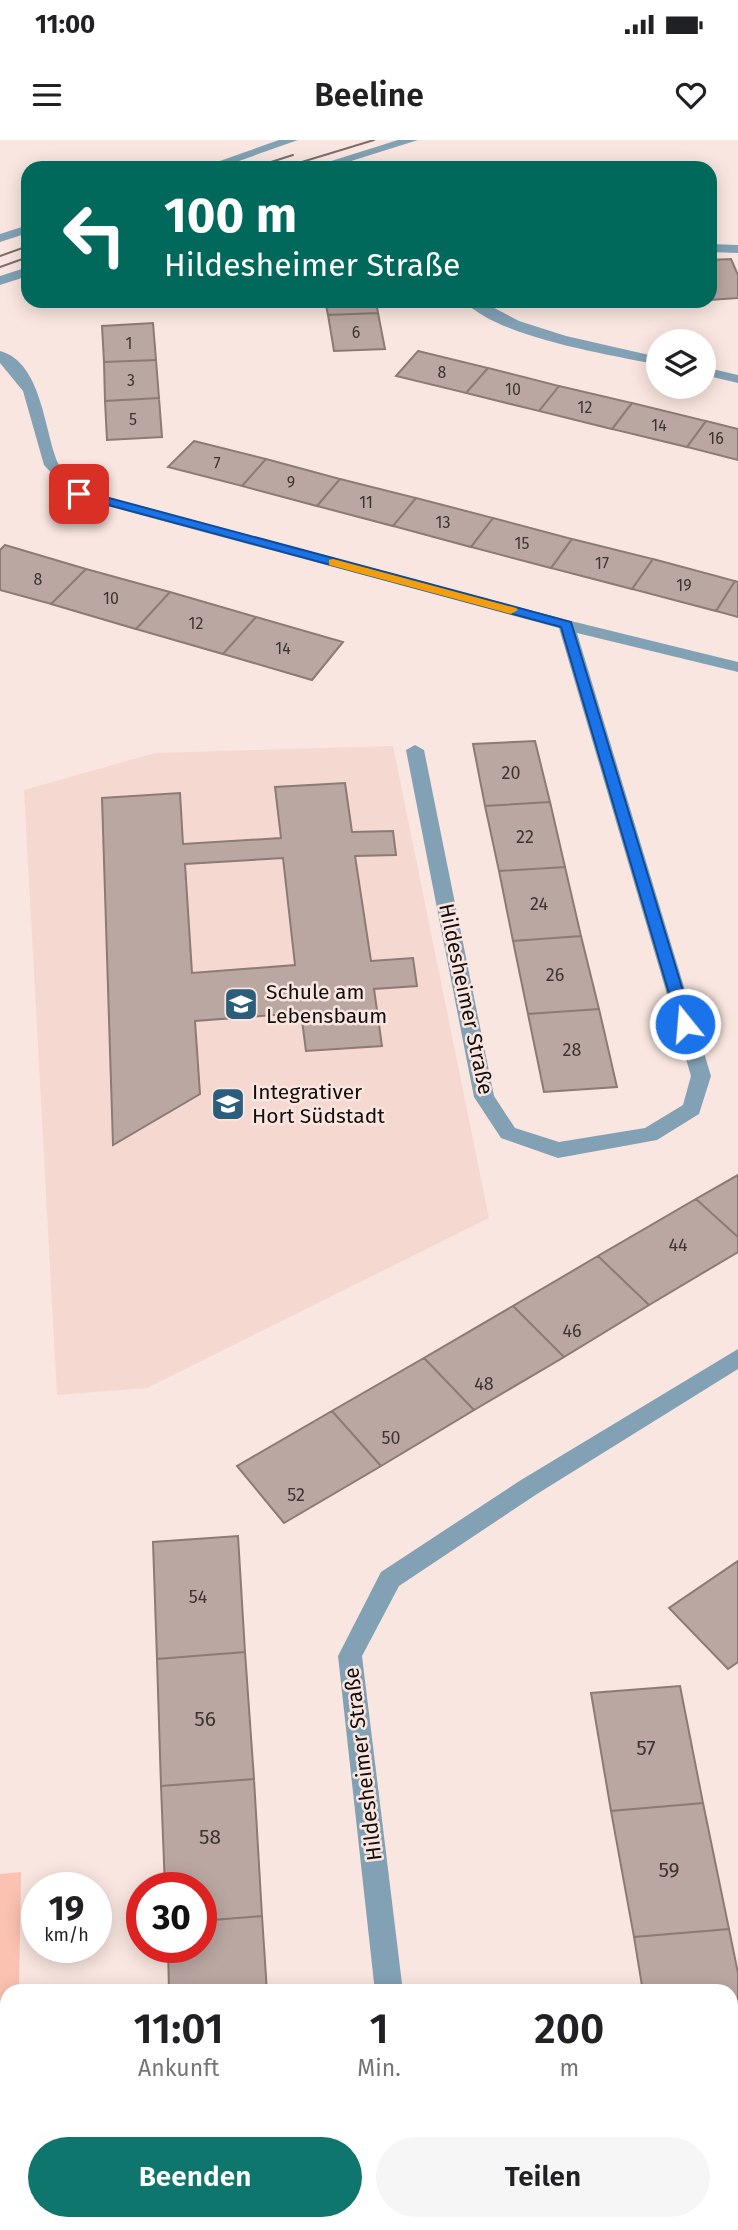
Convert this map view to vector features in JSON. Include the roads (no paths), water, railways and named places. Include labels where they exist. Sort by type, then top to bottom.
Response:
[{"type":"street","points":[[227,161],[292,140]]},
{"type":"street","points":[[338,161],[412,140]]},
{"type":"street","points":[[359,155],[367,161]]},
{"type":"street","points":[[0,238],[21,231]]},
{"type":"street","points":[[717,248],[738,249]]},
{"type":"street","points":[[0,281],[21,274]]},
{"type":"street","points":[[481,308],[496,318],[552,336],[646,358]]},
{"type":"street","points":[[0,355],[15,366],[34,395],[50,464],[79,494],[566,625],[738,667]]},
{"type":"street","points":[[716,374],[738,379]]},
{"type":"street","name":"Hildesheimer Straße","points":[[415,750],[484,1097],[508,1133],[558,1150],[594,1146],[650,1135],[692,1109],[701,1076],[566,625]]},
{"type":"street","name":"Hildesheimer Straße","points":[[387,1984],[350,1656],[390,1579],[529,1487],[738,1358]]},
{"type":"tram line","points":[[305,161],[374,140]]},
{"type":"tram line","points":[[274,161],[293,155]]},
{"type":"tram line","points":[[0,256],[21,248]]},
{"type":"tram line","points":[[0,267],[21,260]]},
{"type":"place","name":"Schule am Lebensbaum","points":[[241,1004]]},
{"type":"place","name":"Integrativer Hort Südstadt","points":[[228,1104]]}]
